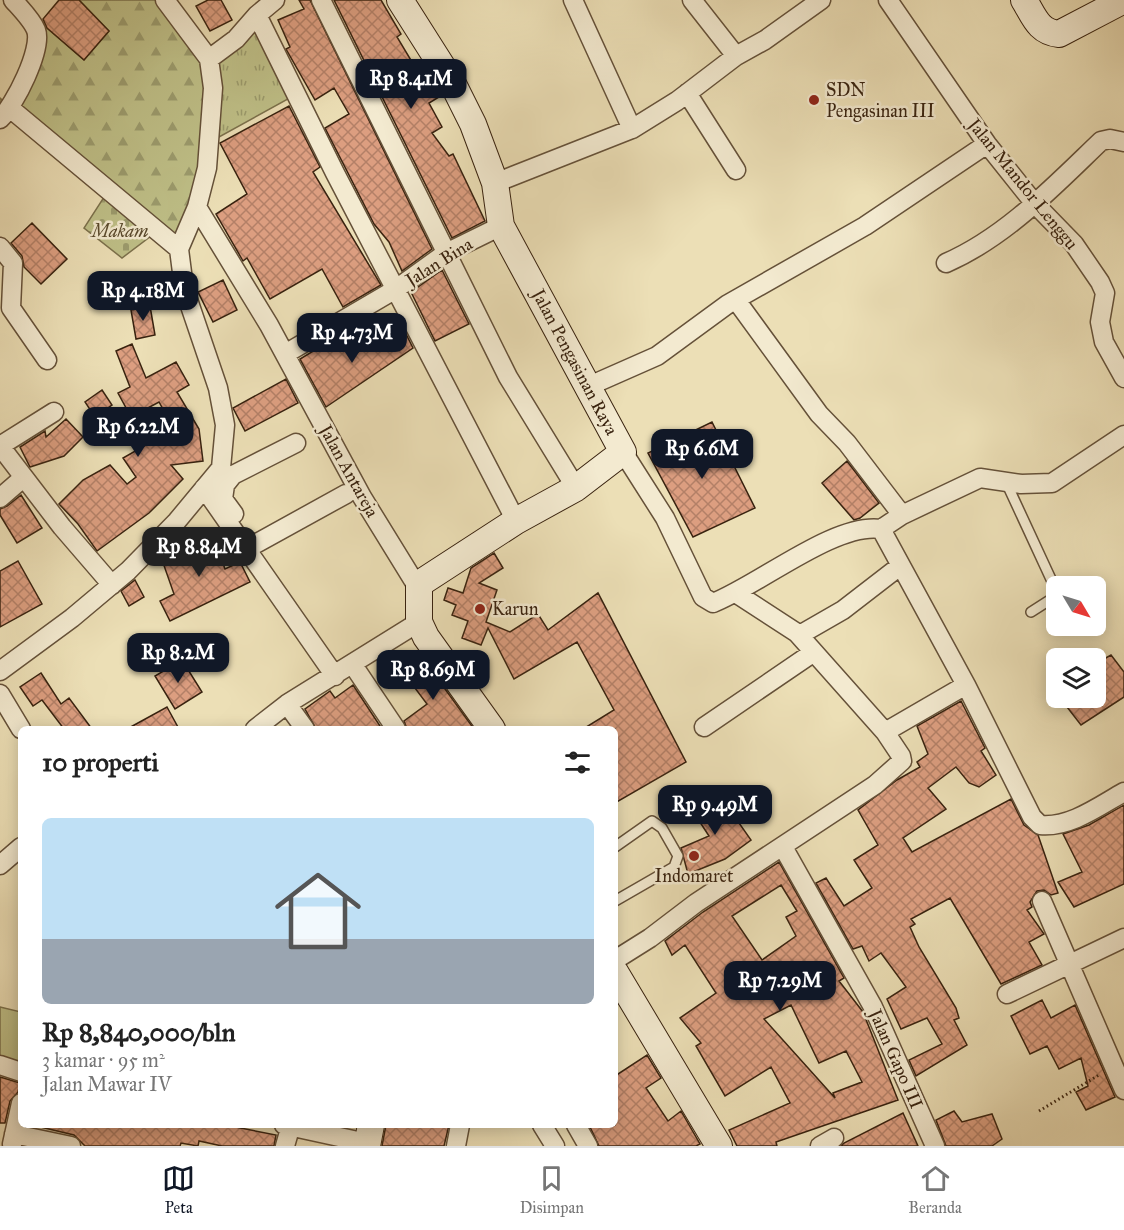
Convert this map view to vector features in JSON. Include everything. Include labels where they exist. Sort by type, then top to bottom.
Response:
[{"type":"street","points":[[14,0],[36,28],[38,38],[5,114],[179,249]]},
{"type":"street","points":[[0,671],[23,657],[112,585],[177,521],[220,468],[225,425],[218,388],[184,288],[179,249],[197,207],[207,168],[213,88],[208,59],[165,0]]},
{"type":"street","points":[[208,59],[236,39],[257,15],[275,0]]},
{"type":"street","points":[[321,0],[508,377],[576,488]]},
{"type":"street","name":"Jalan Pengasinan Raya","points":[[400,0],[452,82],[473,124],[495,183],[501,226],[624,452],[576,488],[516,521],[419,584]]},
{"type":"street","points":[[573,0],[632,129]]},
{"type":"street","points":[[692,0],[736,56]]},
{"type":"street","points":[[495,183],[632,129],[821,0]]},
{"type":"street","name":"Jalan Mandor Lenggu","points":[[888,0],[987,144],[1035,204],[1074,244],[1100,282],[1105,293],[1100,322],[1104,342],[1124,378]]},
{"type":"street","points":[[1024,0],[1040,28],[1048,33],[1059,34],[1124,0]]},
{"type":"street","points":[[257,15],[516,521]]},
{"type":"street","points":[[687,93],[736,170]]},
{"type":"street","points":[[946,263],[963,255],[1035,204],[1101,141],[1110,139],[1124,142]]},
{"type":"street","points":[[589,386],[657,357],[736,300],[865,226],[987,144]]},
{"type":"street","name":"Jalan Antareja","points":[[197,207],[285,354],[362,497],[416,583],[419,584]]},
{"type":"street","name":"Jalan Bina","points":[[285,354],[396,289],[446,253],[501,226]]},
{"type":"street","points":[[0,247],[13,262],[11,308],[47,360]]},
{"type":"street","points":[[736,300],[819,414],[847,443],[902,515]]},
{"type":"street","points":[[54,412],[0,446],[23,478],[112,585]]},
{"type":"street","points":[[624,452],[665,518],[703,597],[713,603],[737,594],[836,537],[866,527],[881,529],[902,515],[980,478],[1006,482],[1052,483],[1124,435]]},
{"type":"street","points":[[296,442],[233,475],[225,485],[223,500],[335,676]]},
{"type":"street","points":[[0,498],[23,478]]},
{"type":"street","points":[[204,488],[252,546]]},
{"type":"street","points":[[252,546],[346,494]]},
{"type":"street","points":[[881,529],[966,685],[1026,806],[1040,825],[1056,825],[1072,820],[1124,792]]},
{"type":"street","points":[[797,633],[803,633],[843,610],[900,566]]},
{"type":"street","points":[[419,584],[419,622],[446,666],[490,726]]},
{"type":"street","points":[[618,958],[650,938],[696,903],[875,785],[899,765],[901,756],[885,732],[797,633],[737,594]]},
{"type":"street","points":[[259,726],[287,704],[353,666],[419,622]]},
{"type":"street","points":[[704,727],[814,652]]},
{"type":"street","points":[[353,666],[394,726]]},
{"type":"street","points":[[885,732],[966,685]]},
{"type":"street","points":[[0,694],[19,726]]},
{"type":"street","points":[[287,704],[303,726]]},
{"type":"street","name":"Jalan Gapo III","points":[[783,847],[873,1006],[935,1146]]},
{"type":"street","points":[[0,865],[18,850]]},
{"type":"street","points":[[1042,902],[1124,1090]]},
{"type":"street","points":[[1007,994],[1124,938]]},
{"type":"street","points":[[618,977],[719,1146]]},
{"type":"street","points":[[0,1065],[18,1071]]},
{"type":"street","points":[[18,1117],[13,1140],[47,1140],[71,1146]]},
{"type":"street","points":[[285,1146],[288,1128]]},
{"type":"street","points":[[306,1128],[368,1138]]},
{"type":"street","points":[[456,1146],[459,1128]]},
{"type":"street","points":[[544,1128],[555,1146]]},
{"type":"street","points":[[578,1128],[588,1146]]},
{"type":"lane","points":[[1006,482],[1050,576]]},
{"type":"lane","points":[[1031,612],[1046,602]]},
{"type":"lane","points":[[618,845],[652,821],[662,828],[678,856],[674,867],[618,899]]},
{"type":"path","points":[[1039,1112],[1114,1066]]},
{"type":"green space","points":[[79,0],[165,0],[209,59],[211,121],[179,249],[11,109],[0,119],[0,98],[11,108],[40,22],[84,60],[109,31]]},
{"type":"green space","points":[[257,15],[297,94],[210,142],[209,59]]},
{"type":"green space","name":"Makam","points":[[106,194],[155,233],[122,258],[84,228]]},
{"type":"green space","points":[[0,1007],[18,1011],[18,1061],[0,1057]]},
{"type":"building","points":[[59,0],[79,0],[109,31],[84,60],[47,28],[43,19]]},
{"type":"building","points":[[208,0],[221,0],[232,20],[210,31],[196,6]]},
{"type":"building","points":[[299,0],[310,0],[432,249],[402,271],[389,242],[374,224],[325,128],[349,114],[334,88],[315,100],[286,49],[290,47],[278,20],[304,9]]},
{"type":"building","points":[[334,0],[381,0],[401,34],[397,37],[427,87],[432,85],[439,97],[429,103],[442,127],[432,133],[449,156],[453,154],[485,221],[452,238]]},
{"type":"building","points":[[289,106],[320,167],[313,172],[381,285],[343,307],[322,269],[270,299],[247,258],[243,261],[216,214],[247,194],[220,143]]},
{"type":"building","points":[[32,223],[67,259],[41,284],[24,267],[22,256],[11,243]]},
{"type":"building","points":[[442,270],[469,324],[435,341],[411,292]]},
{"type":"building","points":[[223,280],[237,310],[213,322],[198,292]]},
{"type":"building","points":[[150,306],[155,335],[136,339],[131,310]]},
{"type":"building","points":[[401,324],[413,348],[326,407],[300,359],[338,336],[352,356]]},
{"type":"building","points":[[132,344],[146,378],[176,362],[189,385],[177,392],[199,429],[203,461],[171,465],[183,479],[149,513],[97,551],[78,524],[59,504],[83,480],[110,465],[127,484],[136,477],[123,458],[174,429],[159,402],[131,417],[118,393],[130,387],[116,351]]},
{"type":"building","points":[[286,379],[298,403],[245,431],[233,408]]},
{"type":"building","points":[[102,390],[112,405],[95,417],[85,402]]},
{"type":"building","points":[[66,419],[83,437],[64,456],[30,467],[20,447],[45,431],[46,437]]},
{"type":"building","points":[[712,422],[755,508],[693,537],[648,453]]},
{"type":"building","points":[[847,461],[879,503],[854,520],[822,483]]},
{"type":"building","points":[[21,495],[42,528],[17,543],[0,515],[0,509]]},
{"type":"building","points":[[214,538],[225,569],[240,562],[250,582],[170,621],[160,601],[174,594],[161,557]]},
{"type":"building","points":[[494,553],[503,568],[479,583],[497,590],[486,622],[510,632],[538,614],[548,630],[598,593],[686,762],[618,801],[618,726],[588,726],[614,710],[577,642],[514,679],[488,628],[481,645],[462,638],[468,621],[452,615],[456,605],[444,600],[448,588],[463,593],[471,568]]},
{"type":"building","points":[[18,561],[42,604],[0,627],[0,571]]},
{"type":"building","points":[[135,580],[144,597],[129,606],[121,591]]},
{"type":"building","points":[[419,653],[472,726],[406,726],[404,721],[427,704],[412,684],[415,681],[403,665]]},
{"type":"building","points":[[1111,655],[1124,672],[1124,697],[1081,725],[1068,708],[1106,708],[1106,658]]},
{"type":"building","points":[[182,660],[202,692],[175,709],[155,676]]},
{"type":"building","points":[[41,673],[61,704],[69,698],[90,726],[62,726],[42,700],[33,706],[20,687]]},
{"type":"building","points":[[353,685],[380,726],[314,726],[305,709],[330,691],[335,698]]},
{"type":"building","points":[[961,701],[985,748],[981,751],[996,775],[979,787],[969,783],[956,767],[928,788],[946,809],[903,838],[912,852],[1011,799],[1024,825],[1038,835],[1058,893],[1051,895],[1044,890],[1037,891],[1030,902],[1032,907],[1027,910],[1044,934],[1029,942],[1042,965],[1001,984],[950,898],[911,919],[915,924],[910,927],[919,947],[956,1008],[959,1018],[954,1020],[967,1045],[916,1076],[909,1060],[942,1044],[927,1018],[901,1029],[887,999],[906,987],[881,953],[869,961],[862,946],[853,949],[816,883],[826,878],[844,906],[872,888],[854,860],[878,845],[858,810],[897,780],[920,767],[917,762],[928,754],[917,726]]},
{"type":"building","points":[[167,707],[177,726],[132,726]]},
{"type":"building","points":[[718,793],[751,840],[725,859],[688,874],[681,848],[709,836],[692,810]]},
{"type":"building","points":[[1124,805],[1124,884],[1074,907],[1058,882],[1082,872],[1063,834],[1089,825]]},
{"type":"building","points":[[779,862],[844,978],[839,981],[863,1012],[898,1100],[776,1142],[777,1146],[737,1146],[729,1130],[790,1103],[771,1067],[725,1096],[696,1046],[701,1043],[680,1018],[716,993],[685,945],[672,955],[665,941],[703,912]],"holes":[[[781,885],[797,911],[786,917],[796,936],[762,960],[732,916]],[[791,1005],[819,1063],[846,1051],[862,1082],[833,1093],[835,1098],[764,1019]]]},
{"type":"building","points":[[1042,1000],[1051,1018],[1075,1005],[1115,1097],[1086,1110],[1076,1092],[1088,1086],[1081,1058],[1059,1069],[1047,1046],[1030,1054],[1011,1016]]},
{"type":"building","points":[[647,1055],[661,1078],[646,1088],[668,1121],[681,1111],[700,1144],[696,1146],[599,1146],[590,1128],[618,1128],[618,1074]]},
{"type":"building","points":[[0,1077],[18,1082],[18,1092],[10,1101],[5,1123],[0,1123]]},
{"type":"building","points":[[954,1111],[962,1122],[992,1114],[1002,1139],[992,1146],[946,1146],[936,1120]]},
{"type":"building","points":[[903,1113],[918,1146],[841,1146],[844,1143]]},
{"type":"building","points":[[45,1128],[240,1128],[276,1135],[274,1146],[222,1146],[199,1141],[198,1146],[181,1143],[180,1146],[85,1146],[74,1135]]},
{"type":"building","points":[[385,1128],[448,1128],[444,1146],[382,1146]]},
{"type":"place","name":"SDN Pengasinan III","points":[[814,100]]},
{"type":"place","name":"Karun","points":[[480,609]]},
{"type":"place","name":"Indomaret","points":[[694,856]]}]
